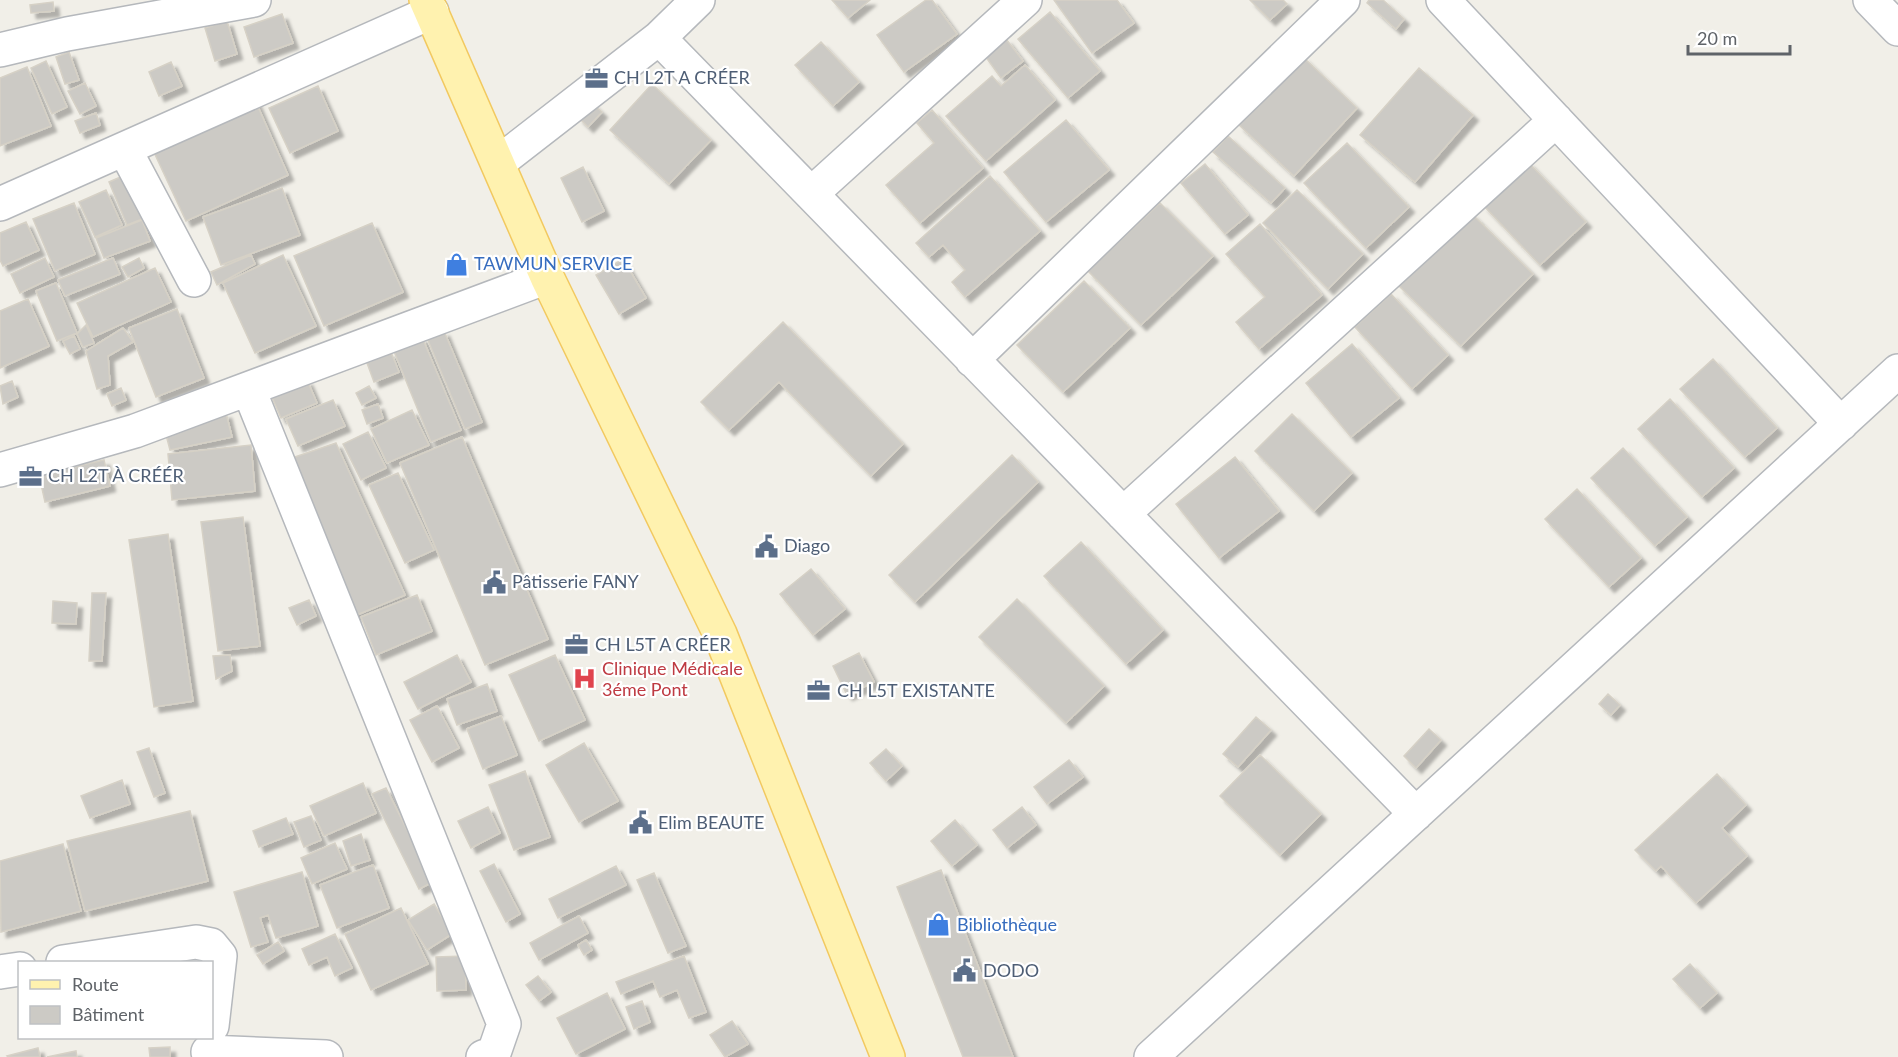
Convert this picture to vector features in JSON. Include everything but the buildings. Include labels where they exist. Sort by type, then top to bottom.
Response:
[{"type":"main road","points":[[429,6],[547,277],[720,634],[888,1057]]},
{"type":"street","points":[[0,51],[67,34],[254,0]]},
{"type":"street","points":[[498,163],[659,38],[698,0]]},
{"type":"street","points":[[811,194],[1025,0]]},
{"type":"street","points":[[972,360],[1343,0]]},
{"type":"street","points":[[1443,0],[1840,424]]},
{"type":"street","points":[[1870,0],[1898,29]]},
{"type":"street","points":[[0,204],[125,150],[429,6]]},
{"type":"street","points":[[659,38],[1416,814]]},
{"type":"street","points":[[1123,514],[1556,120]]},
{"type":"street","points":[[125,150],[194,280]]},
{"type":"street","points":[[0,470],[135,431],[547,277]]},
{"type":"street","points":[[1151,1057],[1898,371]]},
{"type":"street","points":[[249,390],[504,1024],[494,1053],[483,1057]]},
{"type":"street","points":[[76,961],[196,942],[211,945],[220,956],[213,1011]]},
{"type":"street","points":[[0,972],[18,969]]},
{"type":"street","points":[[209,1043],[326,1057]]},
{"type":"place","name":"CH L2T A CRÉER","points":[[596,78]]},
{"type":"place","name":"TAWMUN SERVICE","points":[[456,264]]},
{"type":"place","name":"CH L2T À CRÉÉR","points":[[30,476]]},
{"type":"place","name":"Diago","points":[[766,546]]},
{"type":"place","name":"Pâtisserie FANY","points":[[494,582]]},
{"type":"place","name":"CH L5T A CRÉER","points":[[577,645]]},
{"type":"place","name":"Clinique Médicale 3éme Pont","points":[[584,679]]},
{"type":"place","name":"CH L5T EXISTANTE","points":[[819,691]]},
{"type":"place","name":"Elim BEAUTE","points":[[640,823]]},
{"type":"place","name":"Bibliothèque","points":[[939,925]]},
{"type":"place","name":"DODO","points":[[965,971]]}]
